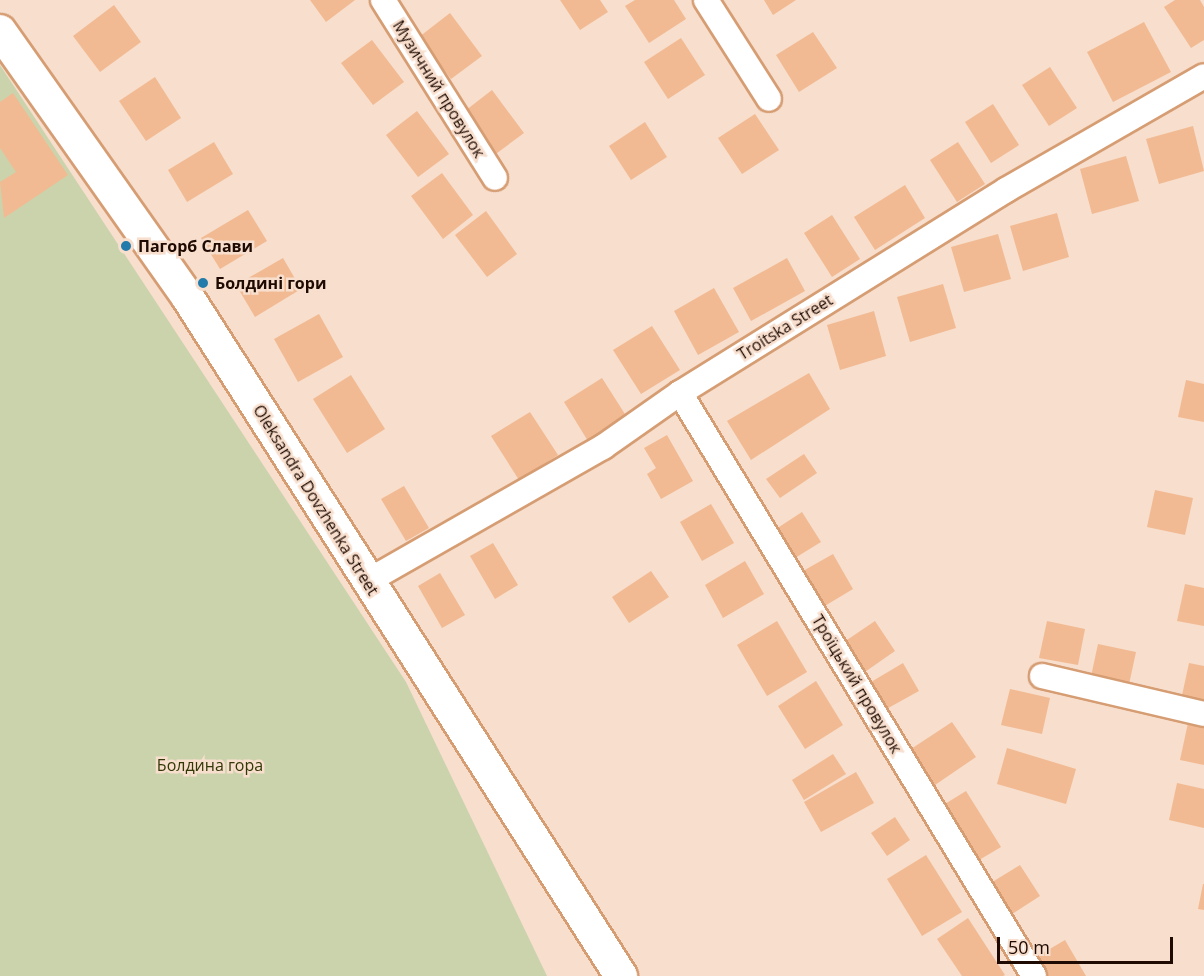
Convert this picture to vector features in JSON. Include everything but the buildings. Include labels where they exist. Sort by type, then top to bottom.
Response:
[{"type":"main road","name":"Oleksandra Dovzhenka Street","points":[[0,31],[187,296],[621,976]]},
{"type":"street","name":"Музичний провулок","points":[[383,0],[495,178]]},
{"type":"street","points":[[706,0],[769,99]]},
{"type":"street","name":"Troitska Street","points":[[368,581],[603,447],[680,393],[1006,190],[1204,76]]},
{"type":"street","name":"Троїцький провулок","points":[[680,393],[1034,976]]},
{"type":"street","points":[[1042,676],[1204,714]]},
{"type":"green space","name":"Болдина гора","points":[[0,65],[406,682],[547,976],[0,976]]},
{"type":"place","name":"Пагорб Слави","points":[[126,246]]},
{"type":"place","name":"Болдині гори","points":[[203,283]]}]
